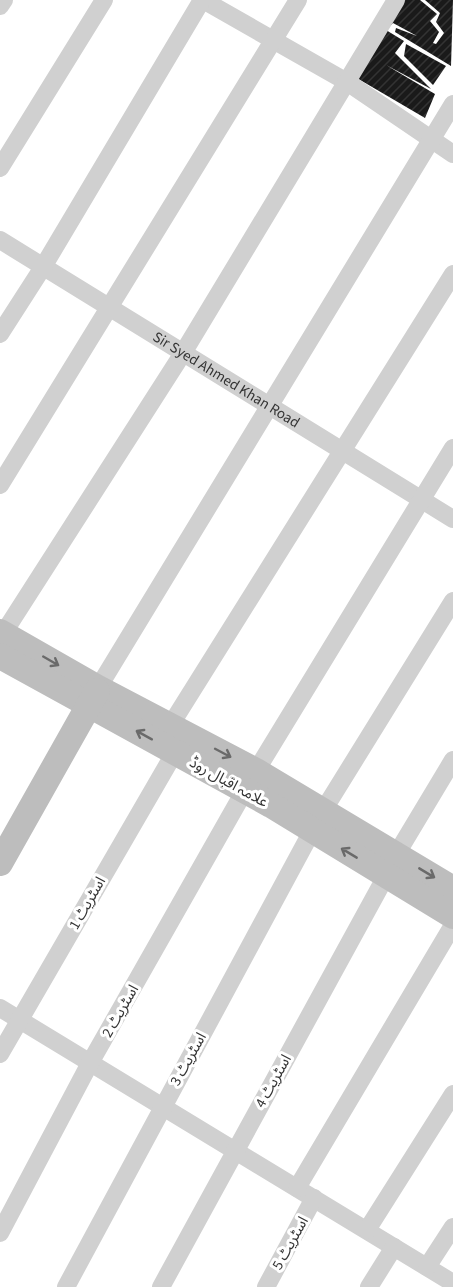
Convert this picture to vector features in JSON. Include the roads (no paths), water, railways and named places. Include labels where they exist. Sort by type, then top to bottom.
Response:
[{"type":"street","points":[[0,6],[4,0]]},
{"type":"street","points":[[0,168],[104,0]]},
{"type":"street","points":[[0,334],[43,267],[202,0],[347,82],[453,154]]},
{"type":"street","points":[[0,484],[298,0]]},
{"type":"street","points":[[1,640],[183,352],[396,0]]},
{"type":"street","points":[[0,863],[93,696],[453,104]]},
{"type":"street","name":"Sir Syed Ahmed Khan Road","points":[[0,240],[453,519]]},
{"type":"street","points":[[170,726],[453,274]]},
{"type":"street","name":"اسٹریٹ 2","points":[[0,1233],[90,1063],[251,781],[453,448]]},
{"type":"street","name":"اسٹریٹ 3","points":[[66,1287],[318,821],[453,601]]},
{"type":"street","name":"علامہ اقبال روڈ","points":[[1,640],[93,696],[175,752],[251,781]]},
{"type":"street","name":"علامہ اقبال روڈ","points":[[93,696],[170,726],[251,781],[391,865],[453,916]]},
{"type":"street","name":"اسٹریٹ 1","points":[[0,1054],[175,752]]},
{"type":"street","name":"اسٹریٹ 4","points":[[161,1287],[391,865],[453,760]]},
{"type":"street","name":"علامہ اقبال روڈ","points":[[391,865],[453,889]]},
{"type":"street","points":[[297,1188],[453,926]]},
{"type":"street","points":[[0,1008],[453,1282]]},
{"type":"street","points":[[367,1230],[453,1094]]},
{"type":"street","name":"اسٹریٹ 5","points":[[266,1287],[314,1198]]},
{"type":"street","points":[[427,1267],[453,1227]]},
{"type":"street","points":[[369,1287],[394,1247]]}]
